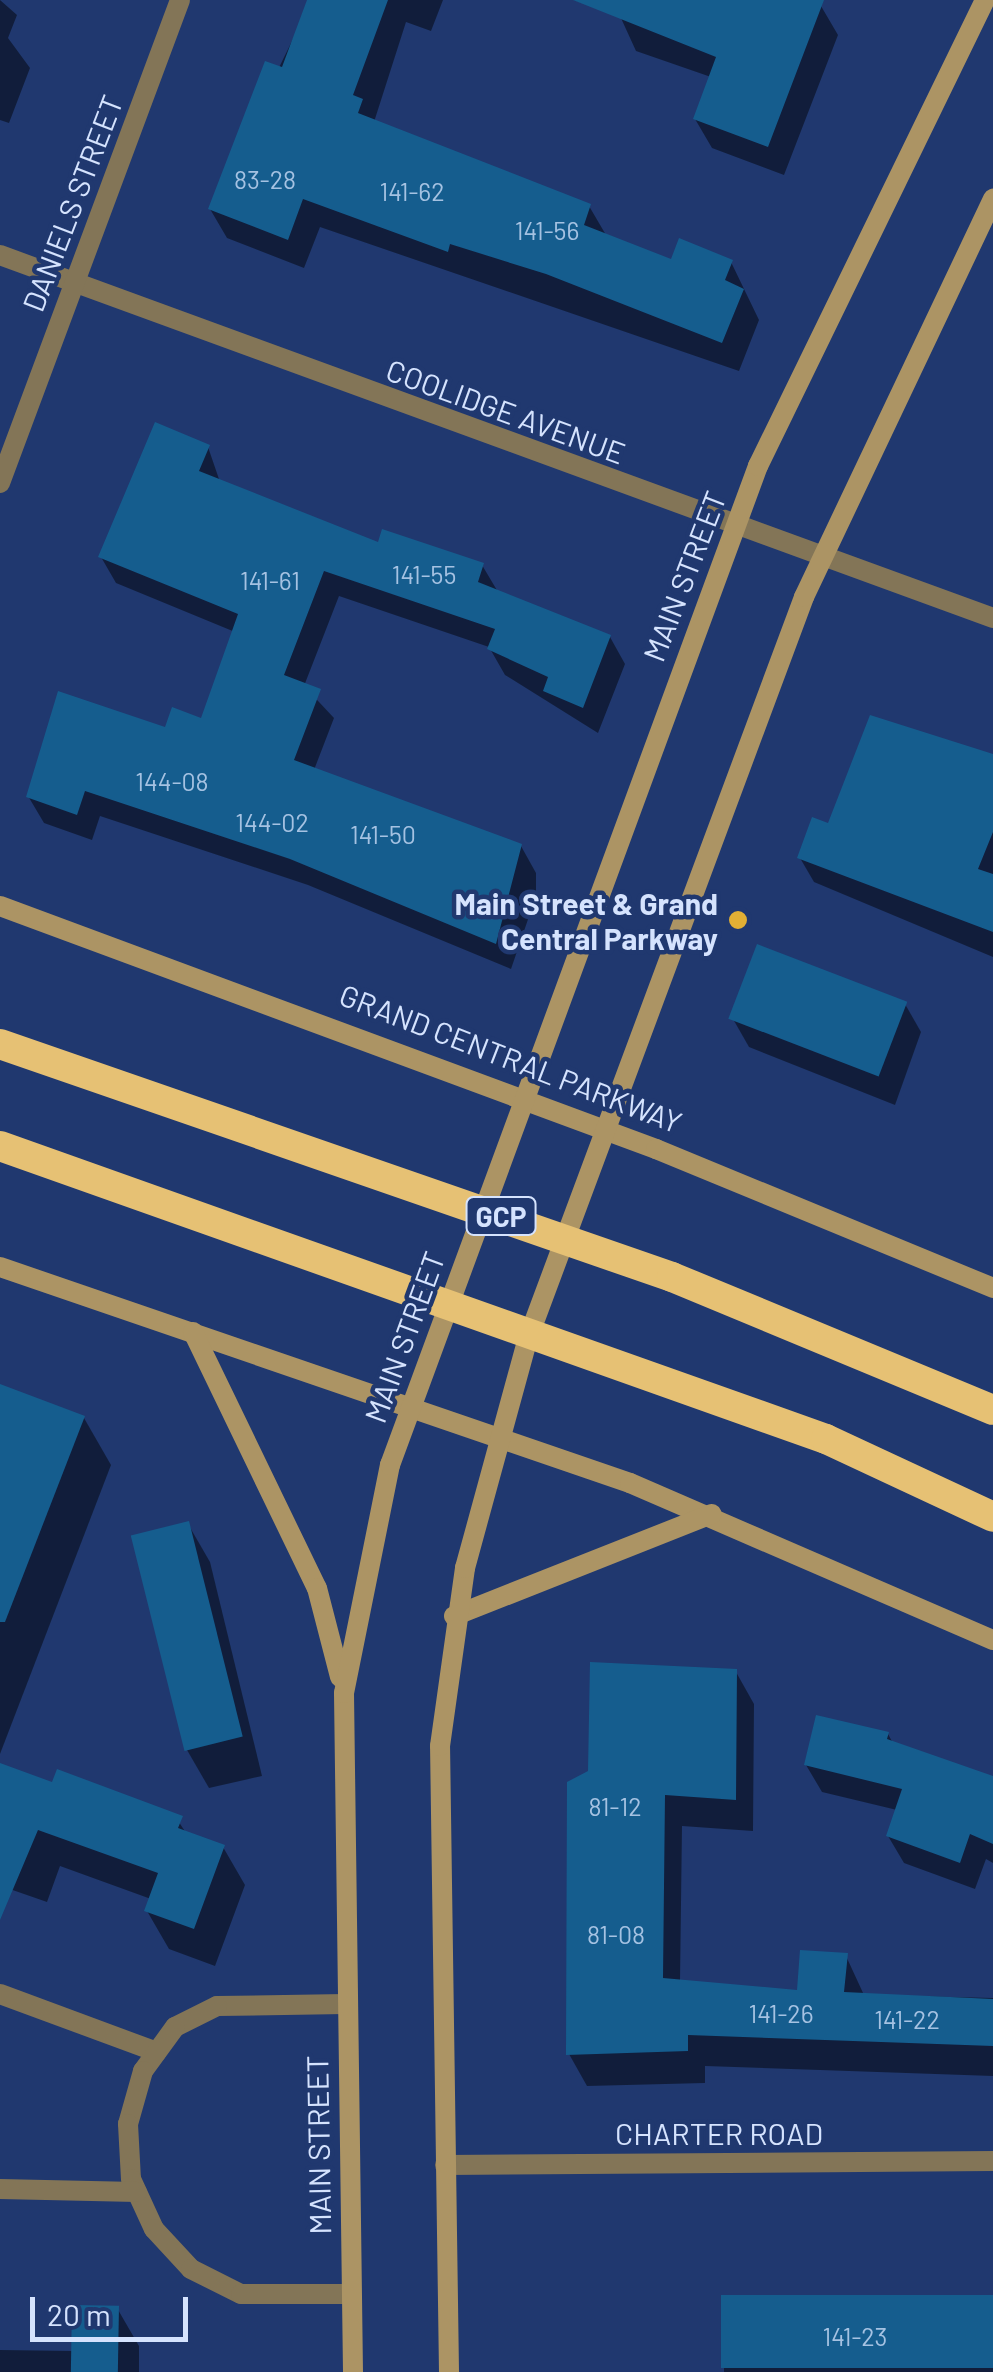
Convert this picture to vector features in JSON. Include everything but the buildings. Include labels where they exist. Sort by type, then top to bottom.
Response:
[{"type":"highway","name":"GCP","points":[[0,1044],[672,1277],[993,1410]]},
{"type":"highway","points":[[0,1146],[826,1439],[993,1517]]},
{"type":"main road","name":"MAIN STREET","points":[[353,2372],[345,2004],[344,1693],[369,1546],[423,1370],[735,525],[985,0]]},
{"type":"main road","points":[[449,2372],[440,1746],[454,1616],[498,1438],[593,1166],[822,554],[993,199]]},
{"type":"main road","name":"GRAND CENTRAL PARKWAY","points":[[0,906],[608,1131],[993,1288]]},
{"type":"main road","points":[[0,1267],[711,1514],[993,1640]]},
{"type":"main road","points":[[193,1332],[318,1588],[344,1693]]},
{"type":"main road","points":[[454,1616],[711,1514]]},
{"type":"street","name":"DANIELS STREET","points":[[0,483],[180,0]]},
{"type":"street","name":"COOLIDGE AVENUE","points":[[0,255],[993,618]]},
{"type":"street","points":[[0,1994],[157,2052]]},
{"type":"street","points":[[345,2004],[217,2006],[175,2027],[157,2052],[128,2124],[138,2192],[154,2229],[191,2269],[240,2294],[351,2294]]},
{"type":"street","name":"CHARTER ROAD","points":[[444,2165],[993,2161]]},
{"type":"street","points":[[0,2189],[138,2192]]},
{"type":"place","name":"Main Street & Grand Central Parkway","points":[[738,920]]}]
